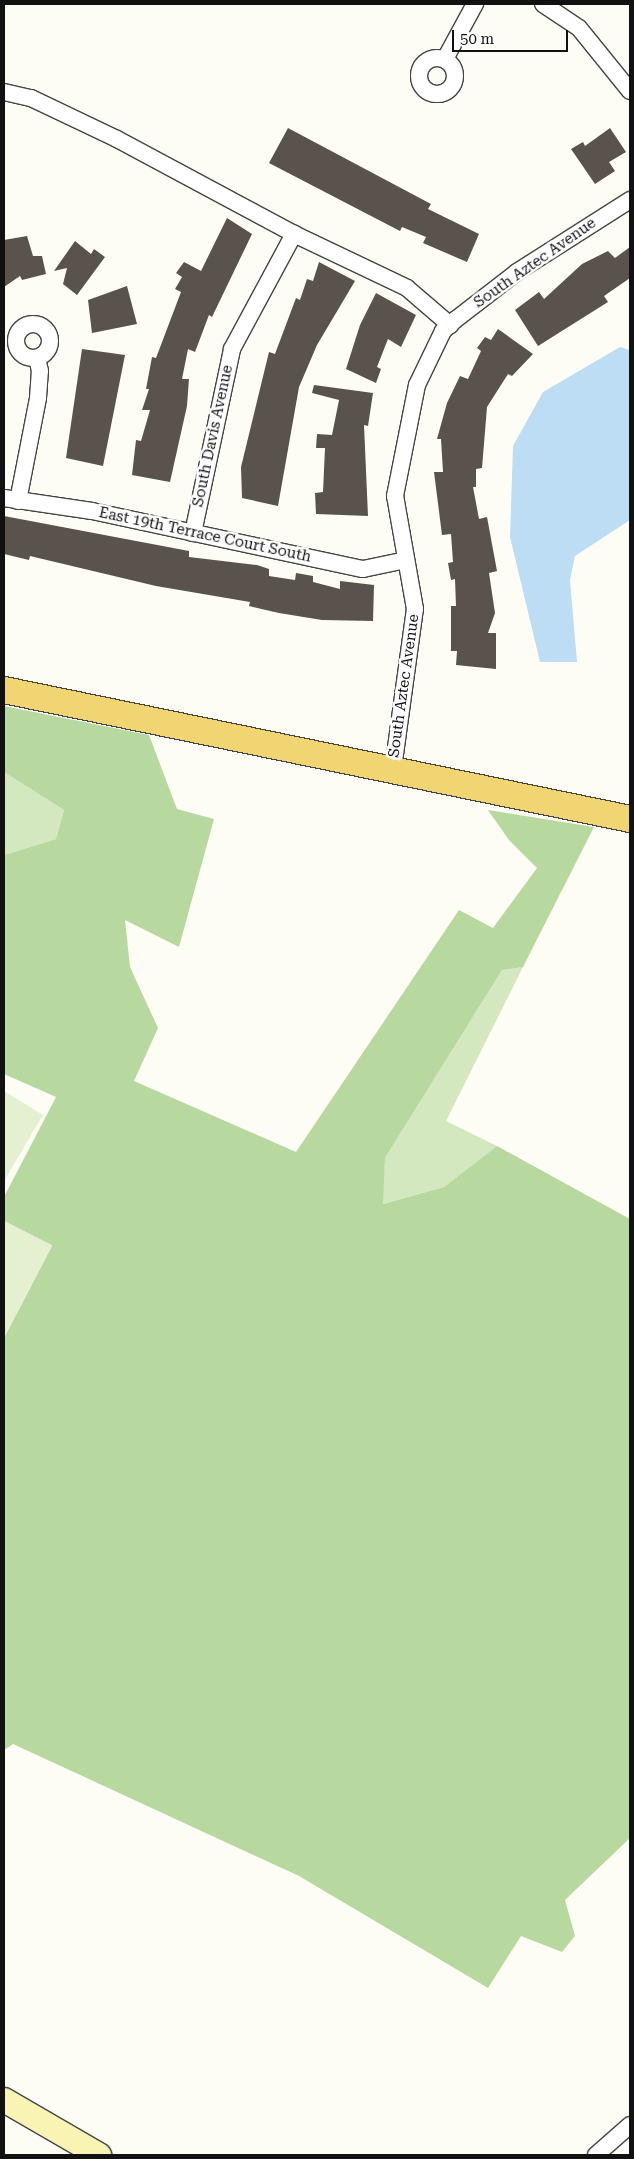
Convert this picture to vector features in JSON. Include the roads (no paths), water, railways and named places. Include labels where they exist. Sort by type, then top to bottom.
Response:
[{"type":"main road","points":[[4,690],[630,819]]},
{"type":"street","points":[[445,60],[475,4]]},
{"type":"street","points":[[543,4],[579,28],[630,91]]},
{"type":"street","points":[[4,92],[31,98],[232,198],[294,234],[407,288],[450,325]]},
{"type":"street","name":"South Aztec Avenue","points":[[393,770],[415,609],[395,496],[407,420],[417,385],[450,325],[517,272],[630,200]]},
{"type":"street","name":"South Davis Avenue","points":[[193,533],[232,349],[294,234]]},
{"type":"street","points":[[11,500],[38,398],[40,371],[37,358]]},
{"type":"street","name":"East 19th Terrace Court South","points":[[11,500],[92,511],[363,569],[406,560]]},
{"type":"street","points":[[4,2100],[99,2155]]},
{"type":"street","points":[[596,2155],[630,2125]]},
{"type":"water","points":[[620,347],[630,350],[630,520],[575,556],[570,580],[577,662],[540,662],[510,537],[513,446],[543,392]]}]
